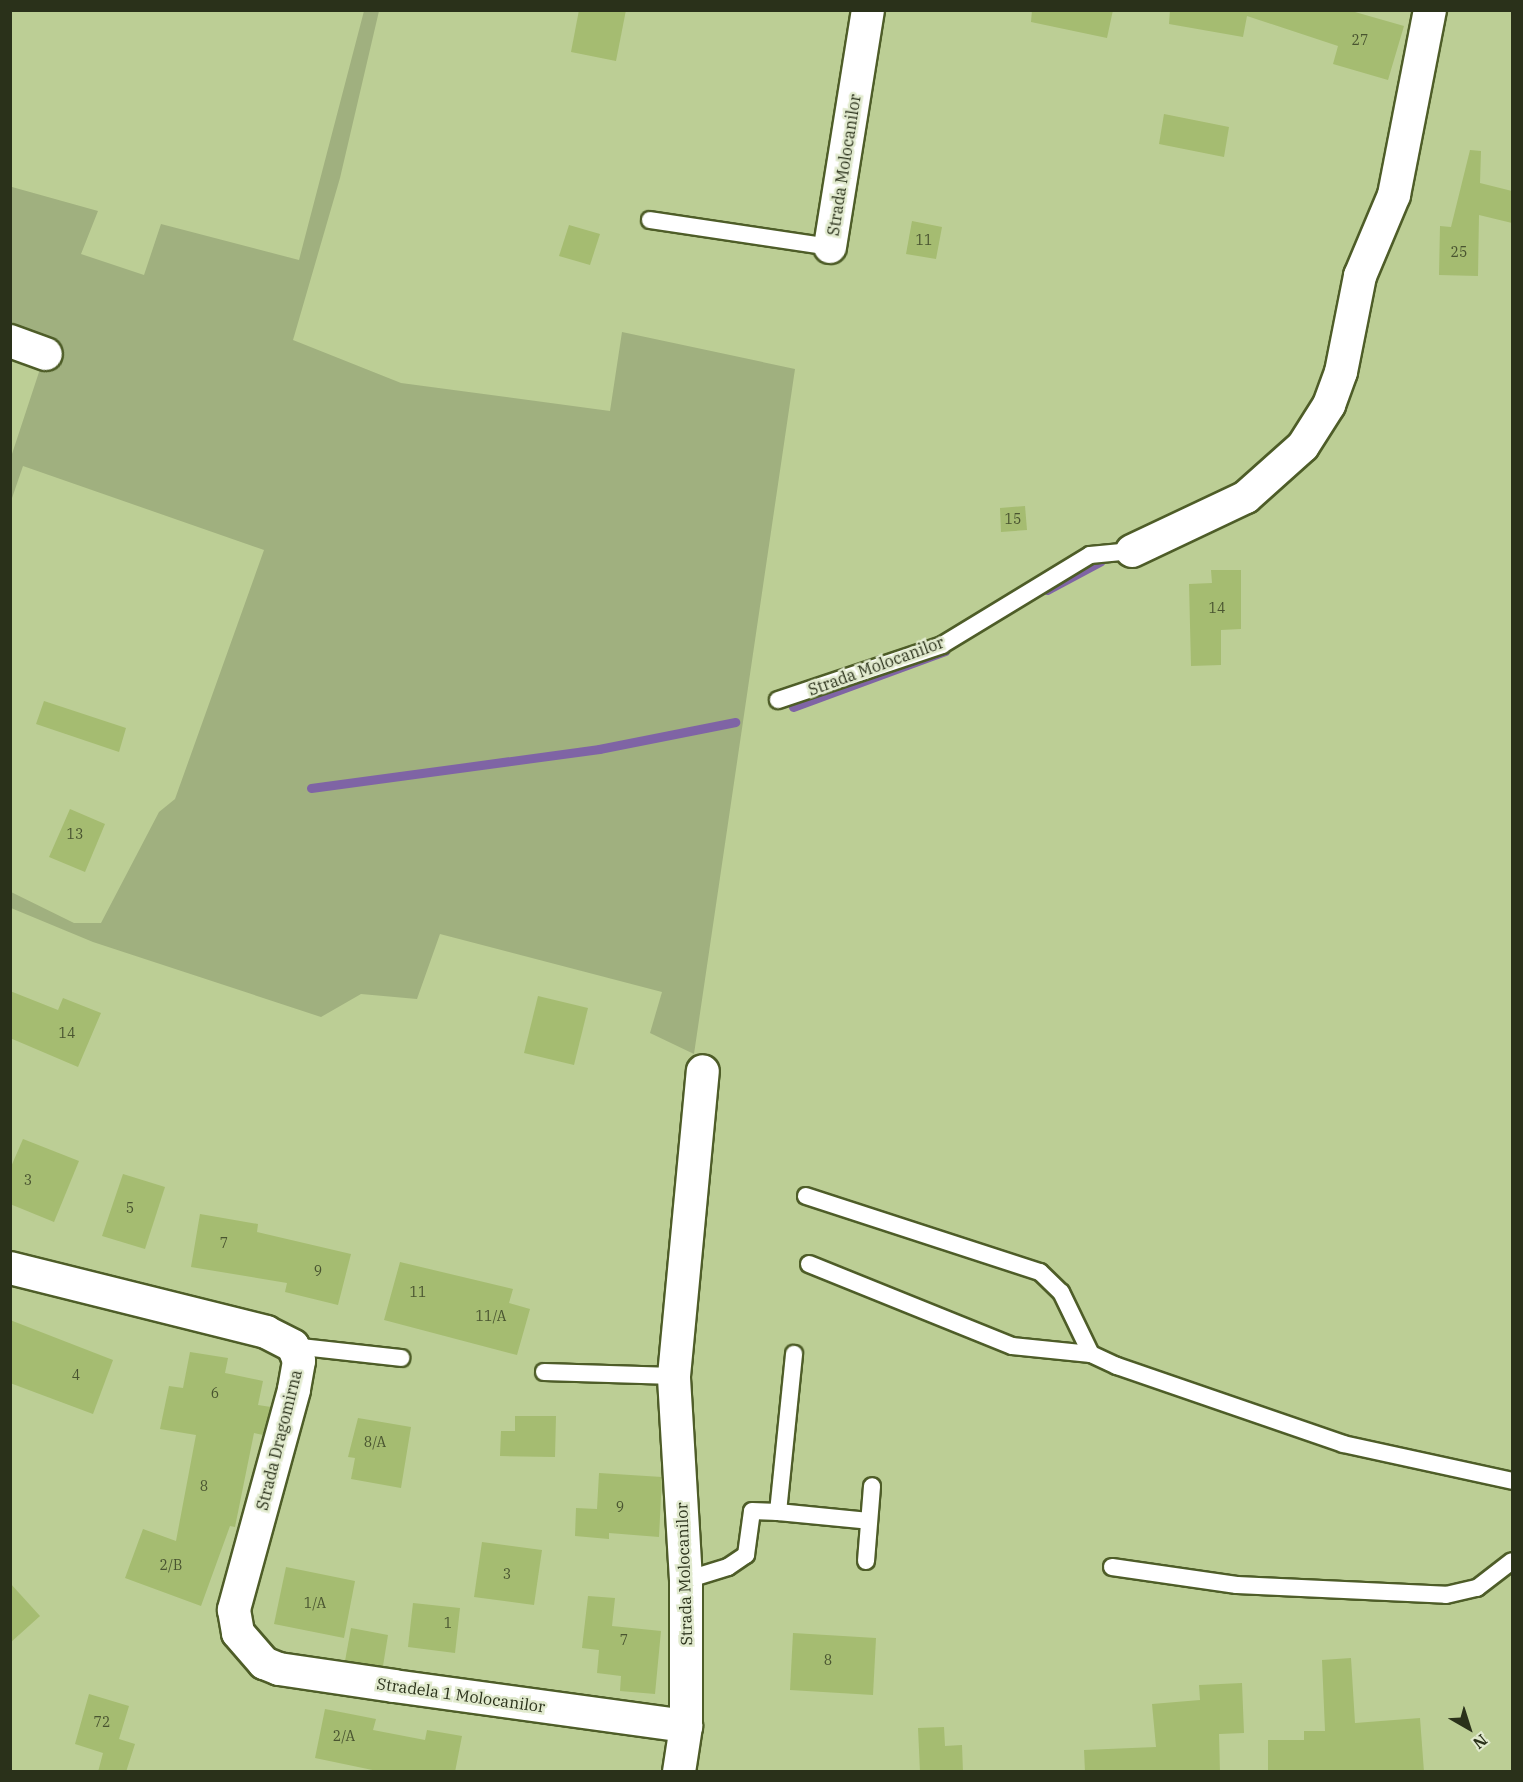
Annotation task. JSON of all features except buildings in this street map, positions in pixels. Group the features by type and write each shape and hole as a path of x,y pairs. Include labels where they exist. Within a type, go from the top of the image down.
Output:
{"street":[{"name":"Strada Molocanilor","path":"831,247 868,10"},
{"path":"1132,551 1246,497 1303,447 1329,405 1341,372 1360,276 1394,195 1430,10"},
{"path":"10,341 46,354"},
{"name":"Strada Molocanilor","path":"679,1772 686,1726 686,1580 674,1376 703,1071"},
{"name":"Strada Dragomirna","path":"10,1268 266,1332 293,1346 299,1361 294,1390 234,1610 238,1633 244,1644"},
{"name":"Stradela 1 Molocanilor","path":"244,1644 264,1663 279,1669 686,1726"}],"lane":[{"name":"Strada Molocanilor","path":"650,219 831,247"},
{"name":"Strada Molocanilor","path":"778,700 942,645 1090,555 1132,551"},
{"path":"806,1196 1040,1272 1061,1292 1091,1354"},
{"path":"809,1264 1012,1346 1091,1354 1117,1366 1343,1444 1512,1480"},
{"path":"293,1346 401,1359"},
{"path":"778,1512 794,1354"},
{"path":"544,1372 674,1376"},
{"path":"866,1561 872,1486"},
{"path":"686,1580 728,1567 746,1555 752,1511 869,1521"},
{"path":"1112,1567 1237,1586 1446,1595 1477,1588 1512,1561"}],"green space":[{"path":"364,11 379,11 340,178 293,340 401,383 610,411 622,332 795,369 694,1054 650,1033 662,992 440,934 417,999 361,994 321,1017 93,942 11,908 11,892 74,923 101,923 159,812 175,799 264,550 23,466 11,501 11,457 40,369 11,359 12,187 98,211 81,254 144,275 161,224 299,260"}],"waterway":[{"path":"1047,590 1101,561"},
{"path":"793,707 945,651"},
{"path":"311,788 599,749 735,722"}]}
